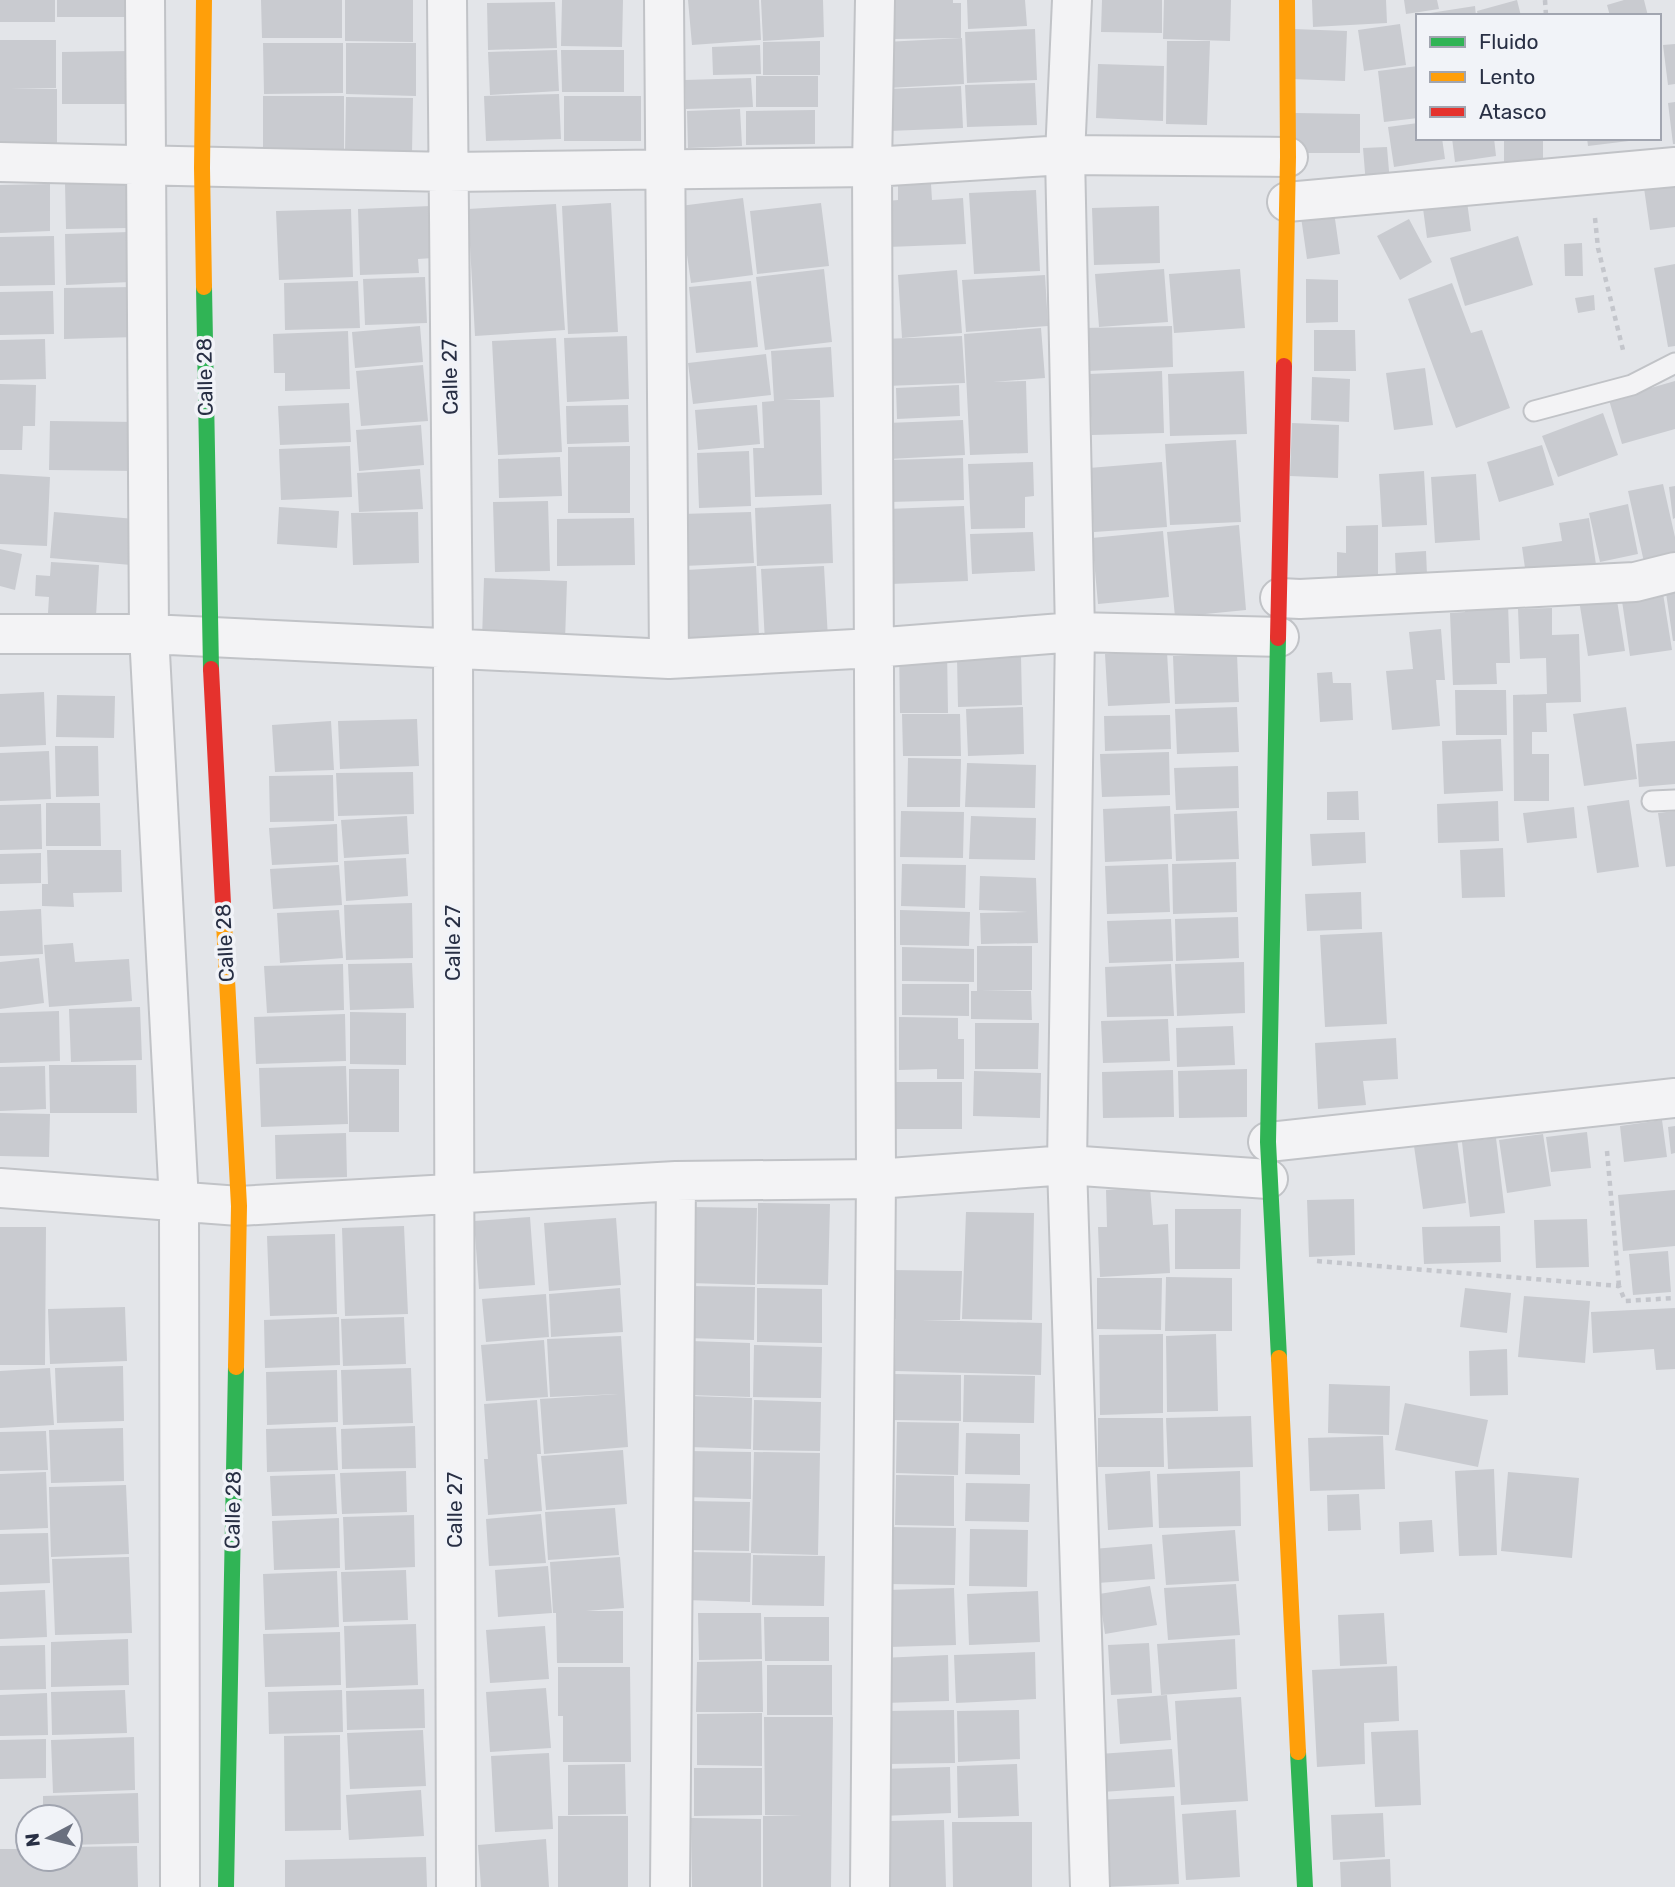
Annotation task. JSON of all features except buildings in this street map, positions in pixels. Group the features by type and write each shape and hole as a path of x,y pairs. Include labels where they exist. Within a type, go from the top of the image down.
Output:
{"street":[{"path":"145,0 149,634 179,1202 180,1887"},
{"name":"Calle 28","path":"204,0 202,167 209,636 239,1206 226,1887"},
{"name":"Calle 27","path":"447,0 453,648 456,1887"},
{"path":"664,0 669,659"},
{"path":"870,1887 876,1180 872,167 875,0"},
{"path":"1072,0 1066,155 1075,632 1067,1165 1090,1887"},
{"path":"1287,0 1288,157 1268,1180 1275,1258 1305,1887"},
{"path":"0,162 449,172 872,167 1066,155 1288,157"},
{"path":"1287,202 1675,167"},
{"path":"1280,598 1634,582 1675,572"},
{"path":"0,634 209,636 669,659 873,648 1075,632 1279,637"},
{"path":"1268,1142 1675,1098"},
{"path":"0,1188 239,1206 676,1181 876,1180 1067,1165 1268,1180"},
{"path":"670,1887 676,1181"}],"lane":[{"path":"1534,411 1632,385 1675,363"},
{"path":"1652,801 1675,800"}],"path":[{"path":"1592,176 1598,248 1632,385"},
{"path":"1602,1107 1619,1286 1625,1301 1675,1298"},
{"path":"1275,1258 1619,1286"}],"traffic: fast":[{"path":"204,287 211,669"},
{"path":"1278,638 1268,1142 1279,1358"},
{"path":"226,1887 236,1367"},
{"path":"1298,1752 1305,1887"}],"traffic: slow":[{"path":"204,0 204,287"},
{"path":"1284,366 1288,157 1287,0"},
{"path":"223,904 239,1206 236,1367"},
{"path":"1279,1358 1298,1752"}],"traffic: jam":[{"path":"1278,638 1284,366"},
{"path":"211,669 223,904"}]}
